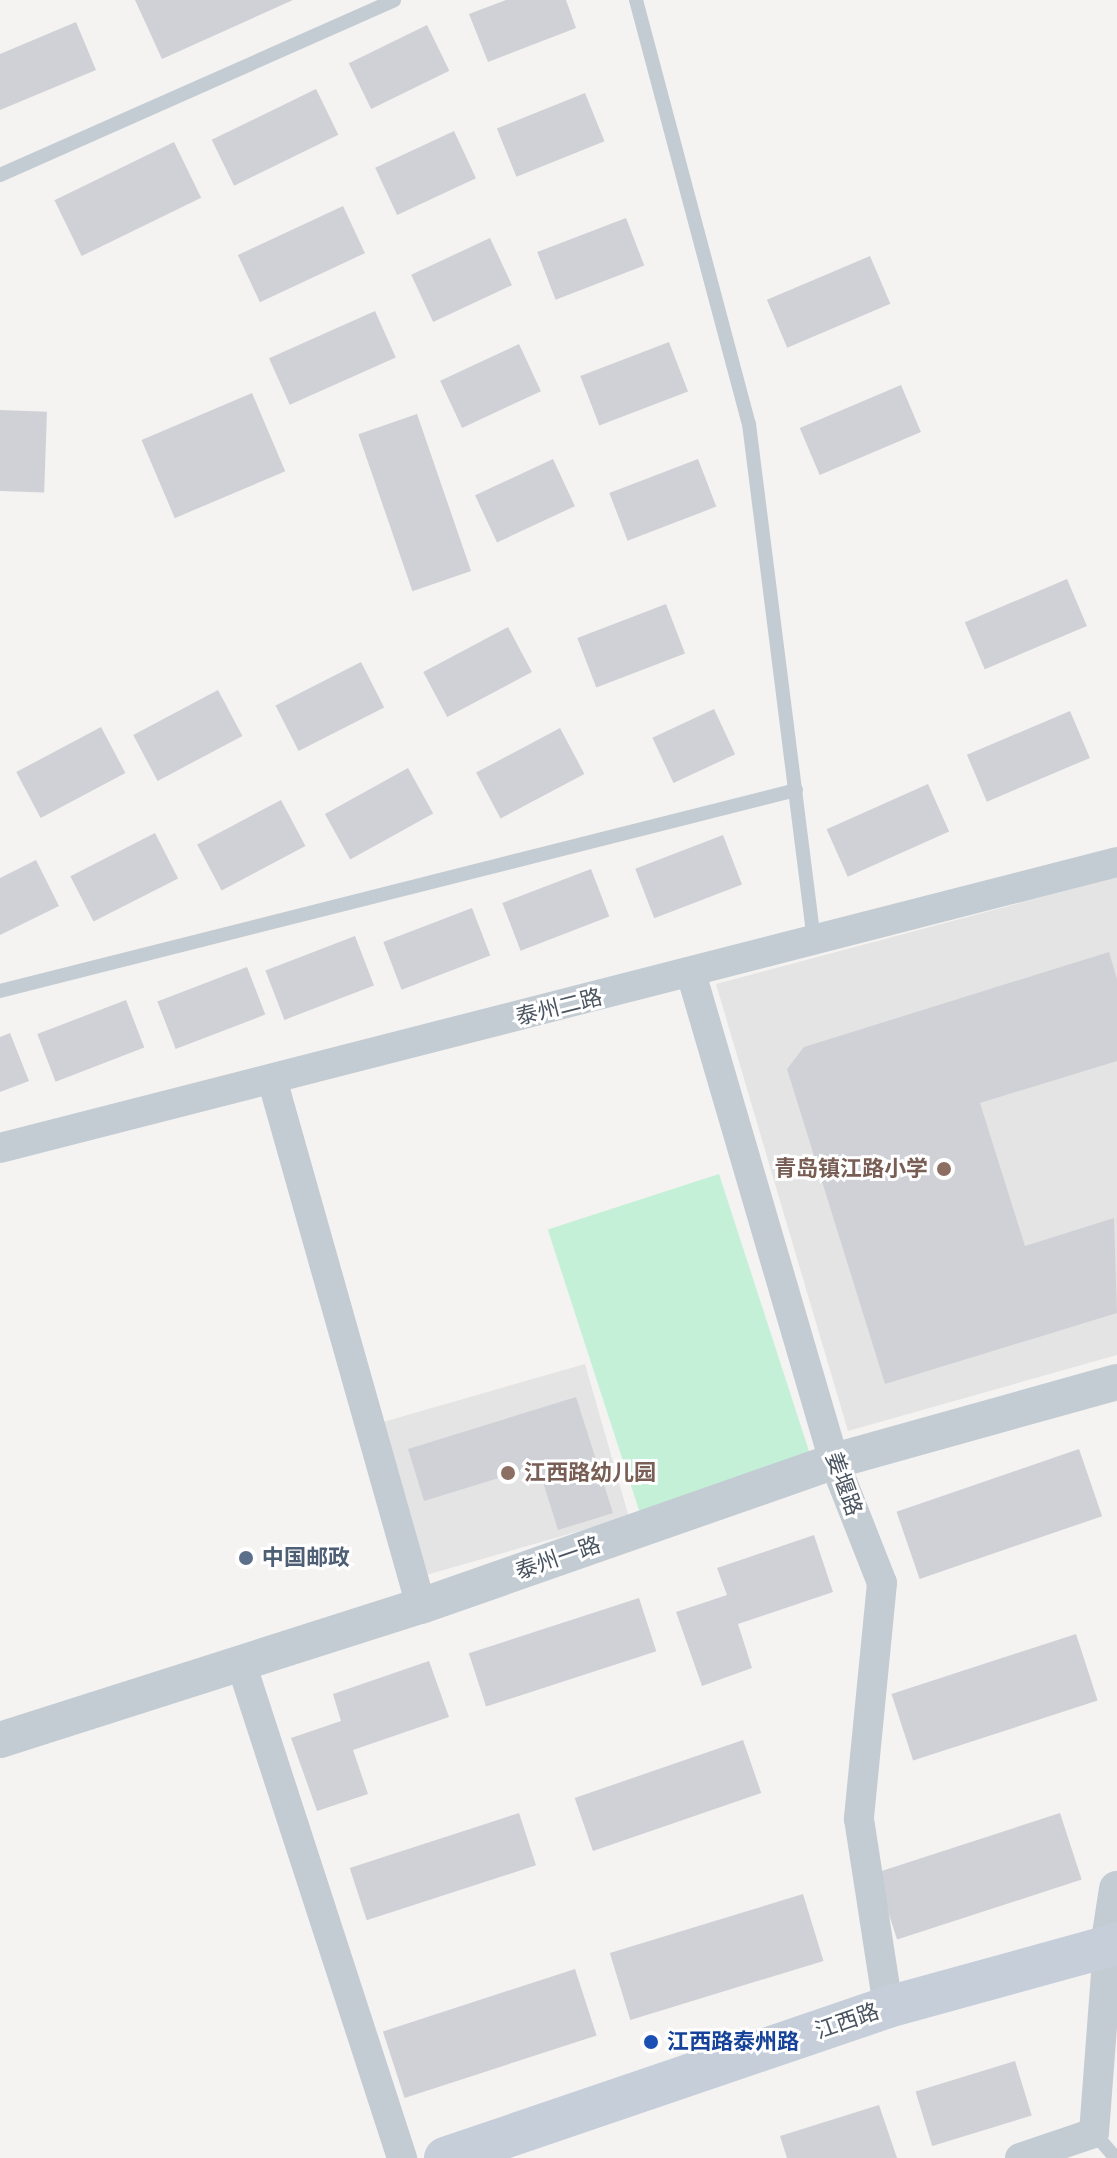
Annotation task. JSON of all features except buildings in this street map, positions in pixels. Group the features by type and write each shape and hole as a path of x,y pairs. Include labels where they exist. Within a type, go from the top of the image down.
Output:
{"main road":[{"name":"江西路","path":"445,2158 888,2007 1112,1946"}],"street":[{"name":"泰州二路","path":"0,1148 1117,862"},
{"name":"姜堰路","path":"691,973 834,1461 882,1583 859,1819 888,2007"},
{"path":"272,1079 421,1606"},
{"name":"泰州一路","path":"0,1740 421,1606 834,1461 1117,1382"},
{"path":"241,1663 402,2158"},
{"path":"1020,2158 1094,2133 1117,1889"}],"lane":[{"path":"0,175 394,0"},
{"path":"636,0 749,424 814,941"},
{"path":"0,991 796,790"},
{"path":"1094,2133 1116,2158"}],"shaded area":[{"name":"青岛镇江路小学","path":"1117,877 1117,1355 848,1431 716,984"},
{"name":"江西路幼儿园","path":"585,1364 629,1517 427,1575 383,1422"}],"green space":[{"path":"719,1174 811,1457 640,1513 548,1230"}],"place":[{"name":"青岛镇江路小学","path":"944,1169"},
{"name":"江西路幼儿园","path":"508,1473"},
{"name":"中国邮政","path":"246,1558"},
{"name":"江西路泰州路","path":"651,2042"}]}
